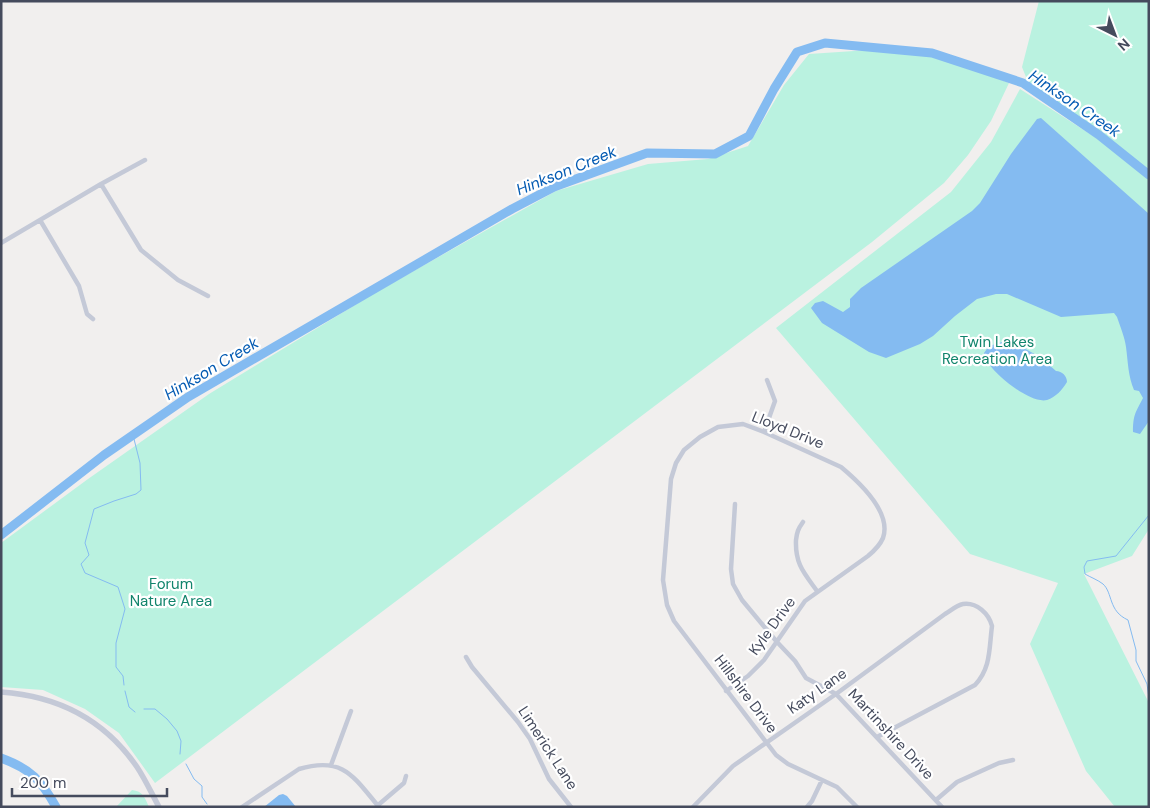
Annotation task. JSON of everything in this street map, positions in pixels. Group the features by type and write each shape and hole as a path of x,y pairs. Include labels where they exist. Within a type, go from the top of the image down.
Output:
{"street":[{"path":"1,243 145,160"},
{"path":"101,184 141,250 178,280 208,296"},
{"path":"40,220 79,286 87,314 93,318"},
{"path":"764,432 776,400 767,380"},
{"name":"Lloyd Drive","path":"667,605 663,580 671,479 676,463 684,450 700,437 718,427 743,424 832,461 850,474 881,510 884,522 883,538"},
{"name":"Martinshire Drive","path":"735,504 731,569 734,584 742,600 795,661 806,678 836,694 942,807"},
{"path":"803,522 797,530 797,560 817,591"},
{"name":"Kyle Drive","path":"726,691 757,668 805,601 868,556 883,538"},
{"name":"Katy Lane","path":"693,807 733,766 836,694 945,614 962,604 972,604 978,607 991,620 992,626 987,668 982,678 975,685 877,737"},
{"name":"Hillshire Drive","path":"667,605 674,621 776,755 788,764 837,787 857,807"},
{"name":"Limerick Lane","path":"466,657 530,739 549,779 571,807"},
{"path":"1,692 20,693 46,699 86,718 110,734 138,768 159,807"},
{"path":"331,764 351,711"},
{"path":"936,800 956,782 999,763 1014,760"},
{"path":"242,807 299,769 309,766 331,764 350,774 377,806 404,783 406,776"},
{"path":"807,807 822,780"}],"green space":[{"name":"Twin Lakes Recreation Area","path":"1039,1 1149,1 1149,529 1132,556 1084,574 1149,703 1149,807 1115,807 1086,771 1030,644 1058,583 970,554 776,328 951,192 991,142 1020,89 1118,152 1131,163 1099,135 1023,83 1026,77 1022,67"},
{"name":"Forum Nature Area","path":"869,50 940,56 1009,83 991,121 968,155 944,183 872,242 155,783 119,733 85,709 43,690 1,687 1,543 88,479 209,394 378,291 556,191 648,164 708,159 748,146 784,85 809,54"},
{"path":"132,790 141,793 149,807 116,807"}],"water":[{"path":"1041,118 1149,214 1149,421 1140,434 1133,432 1133,426 1135,414 1143,398 1139,391 1134,390 1132,385 1125,340 1114,313 1061,317 1007,294 996,294 977,299 933,336 920,344 886,358 869,352 822,323 811,308 815,303 823,301 843,312 850,307 850,299 861,288 972,211 980,203 1011,154 1037,119"},
{"path":"1009,340 1040,357 1056,371 1064,374 1067,382 1063,388 1053,397 1047,400 1040,400 1024,394 1007,382 988,363 984,353 989,346"},
{"path":"283,794 296,807 264,807 279,795"}],"waterway":[{"name":"Hinkson Creek","path":"1,535 104,455 188,397 512,209 554,187 647,153 715,154 749,136 774,89 797,52 825,43 932,53 1023,83 1099,135 1149,175"},
{"path":"124,685 123,676 116,667 116,643 125,609 118,587 85,573 81,564 89,555 85,543 94,509 136,494 141,490 140,463 133,435"},
{"path":"1149,515 1116,556 1087,561 1084,567 1085,574 1103,584 1117,612 1128,620 1136,650 1136,661 1147,684 1149,698"},
{"path":"125,691 129,707 135,712"},
{"path":"144,709 155,709 177,731 181,741 180,754"},
{"name":"Hinkson Creek","path":"1,758 20,766 34,776 56,807"},
{"path":"186,764 194,779 202,786 202,797 207,804"}]}
